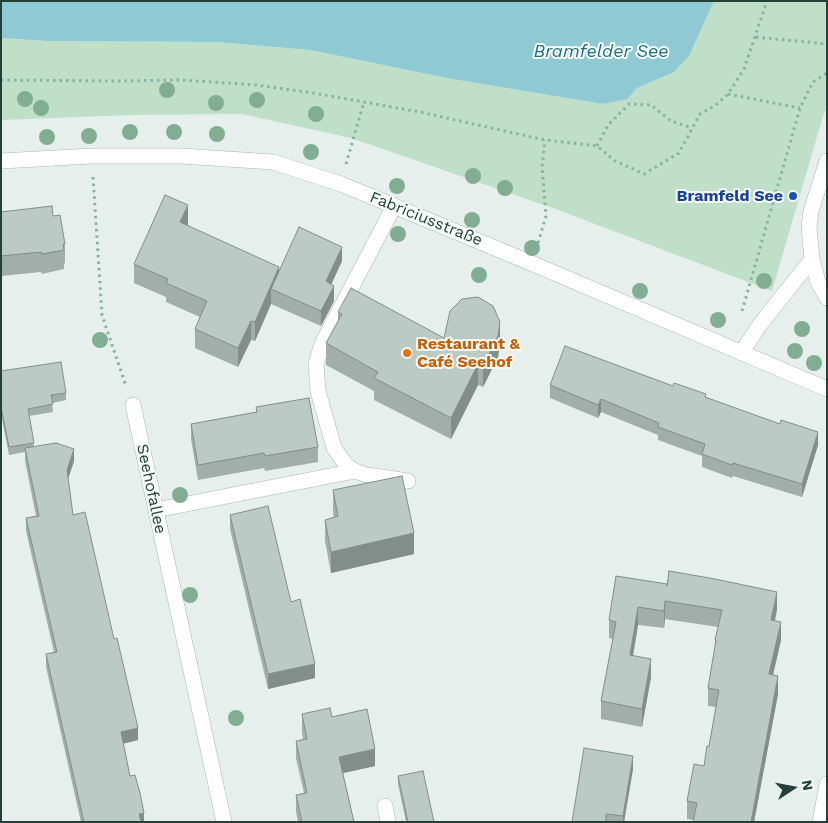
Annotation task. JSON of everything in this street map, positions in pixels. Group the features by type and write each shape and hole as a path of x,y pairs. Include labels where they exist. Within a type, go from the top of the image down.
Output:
{"street":[{"name":"Fabriciusstraße","path":"1,161 92,156 181,156 273,162 341,184 827,389"},
{"path":"827,161 811,210 808,227 812,259 818,282 827,298"},
{"path":"394,206 322,344 316,364 318,391 334,448 346,465 355,471 388,479 408,481"},
{"path":"736,350 762,322 812,259"},
{"name":"Seehofallee","path":"133,405 224,822"},
{"path":"156,510 355,471"},
{"path":"820,822 827,784"},
{"path":"385,806 388,822"}],"path":[{"path":"1,80 181,80 313,93 420,112 545,140 597,146 615,161 644,174 679,153 700,114 716,105 728,94 744,69 767,1"},
{"path":"756,37 827,44"},
{"path":"736,350 800,108 813,82 827,73"},
{"path":"728,94 800,108"},
{"path":"341,184 364,102"},
{"path":"597,146 608,125 629,104 650,105 671,121 692,128"},
{"path":"531,263 546,216 542,167 545,140"},
{"path":"92,156 102,315 133,405"}],"green space":[{"path":"714,1 827,1 827,109 824,113 772,291 550,207 351,138 242,114 131,115 1,120 1,38 48,41 217,42 310,50 452,79 603,104 626,99 637,88 674,72 689,56"}],"water":[{"name":"Bramfelder See","path":"1,1 714,1 689,56 674,72 637,88 627,99 603,104 452,79 310,50 217,42 48,41 1,38"}],"building":[{"path":"165,195 188,205 180,222 279,267 255,322 251,321 238,348 195,329 207,301 166,283 168,279 134,264"},
{"path":"52,206 53,216 60,215 65,244 63,244 64,250 42,254 41,252 1,256 1,212"},
{"path":"299,227 342,247 326,281 334,286 321,311 271,289"},
{"path":"351,288 444,338 450,311 462,299 478,297 493,306 500,322 498,336 483,366 478,364 451,418 374,378 378,372 326,343 342,314 338,312"},
{"path":"565,346 673,386 674,383 706,394 705,397 780,424 781,420 818,432 802,484 733,463 732,465 702,454 705,444 658,427 659,423 601,399 598,405 550,385"},
{"path":"61,362 66,393 51,395 53,404 28,409 34,443 9,447 1,407 1,371"},
{"path":"309,398 318,447 265,456 264,453 198,465 191,424 257,412 256,407"},
{"path":"56,443 74,449 67,470 73,515 85,512 114,639 117,638 138,728 121,732 130,776 135,775 140,793 144,813 139,814 141,822 84,822 46,654 57,652 26,518 39,516 25,448"},
{"path":"402,476 414,533 331,552 325,520 338,516 333,490"},
{"path":"268,506 291,602 300,599 315,664 268,674 230,515"},
{"path":"669,571 777,592 771,620 781,622 769,674 778,676 751,822 693,822 697,803 687,801 694,764 704,766 707,746 709,746 719,690 708,688 715,640 722,610 665,601 664,611 638,607 630,655 651,659 642,709 601,701 616,622 609,620 616,576 667,584 667,586"},
{"path":"330,708 332,717 367,709 375,749 339,757 354,822 302,822 296,795 307,793 296,741 307,739 302,714"},
{"path":"584,748 633,756 623,816 606,814 606,822 572,822"},
{"path":"423,771 434,822 408,822 398,776"}],"place":[{"name":"Bramfeld See","path":"793,196"},
{"name":"Restaurant & Café Seehof","path":"407,353"}]}
